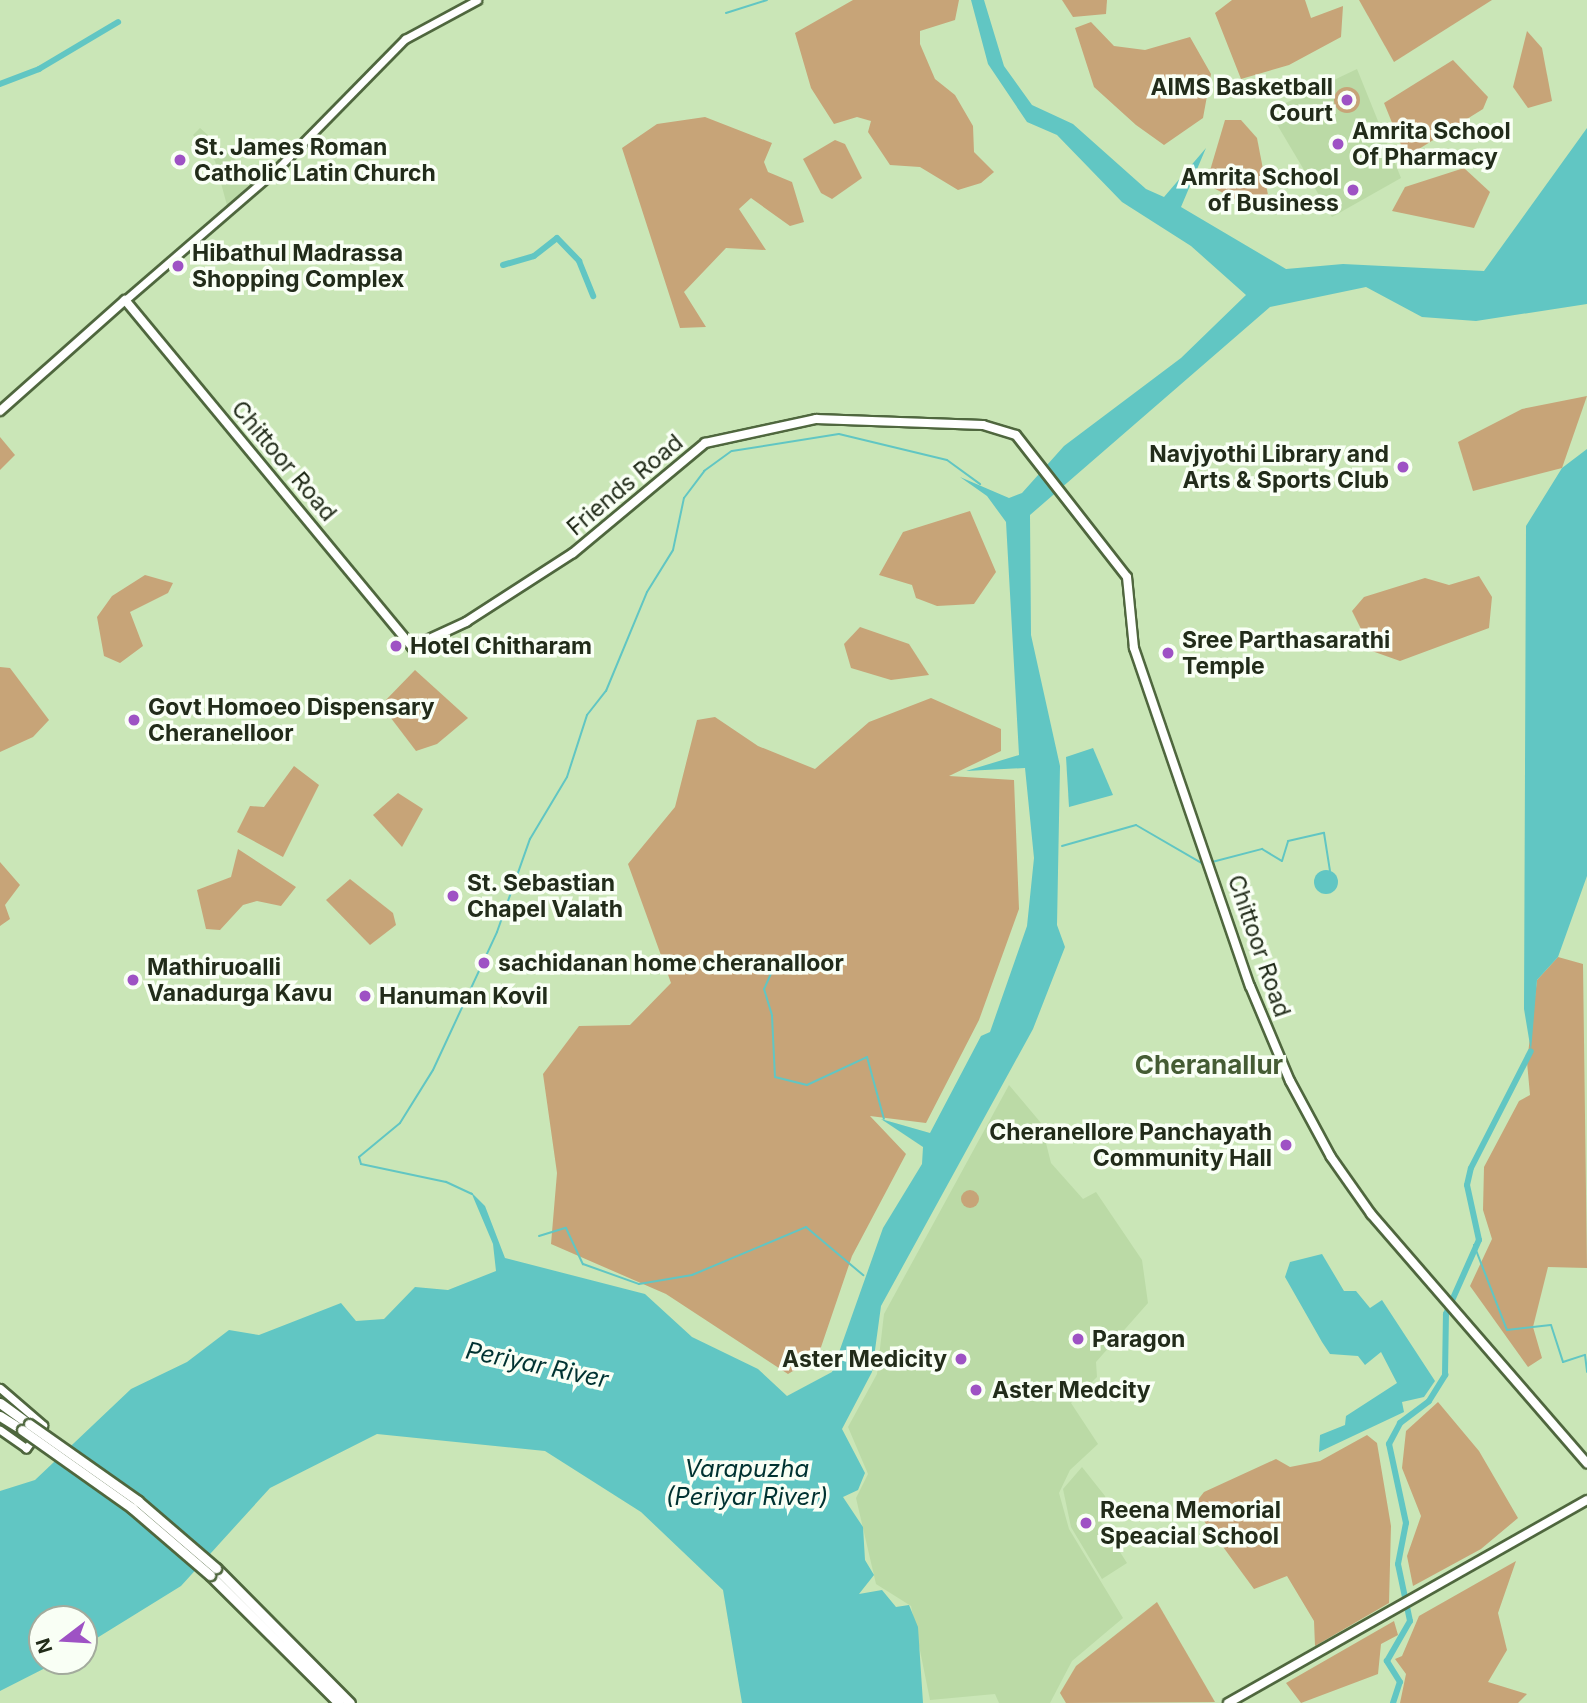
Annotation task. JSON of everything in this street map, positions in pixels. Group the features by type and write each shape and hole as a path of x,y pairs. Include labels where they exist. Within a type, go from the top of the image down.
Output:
{"highway":[{"path":"0,1403 26,1427 138,1501 347,1699"},
{"path":"0,1416 26,1427"},
{"path":"213,1572 330,1694 347,1699"},
{"path":"322,1703 330,1694"}],"main road":[{"path":"0,411 125,300"},
{"name":"Chittoor Road","path":"125,300 412,647"},
{"name":"Friends Road","path":"412,647 466,622 573,553 705,443 816,419 984,425 1016,435 1038,462"},
{"name":"Chittoor Road","path":"1038,462 1127,576 1134,648 1210,862 1250,986 1315,1127 1371,1214 1444,1294 1587,1463"},
{"path":"1228,1703 1436,1588 1587,1500"}],"street":[{"path":"125,300 279,167 405,39 477,0"},
{"path":"0,1388 43,1425 26,1448 0,1430"}],"shaded area":[{"path":"853,0 959,0 955,20 920,31 920,44 935,79 955,95 973,126 974,152 994,172 981,183 958,190 920,167 890,165 868,132 871,121 857,117 834,124 811,88 795,33"},
{"path":"1062,0 1107,0 1106,14 1073,17"},
{"path":"1232,0 1305,0 1311,18 1343,6 1341,37 1289,65 1241,79 1215,13"},
{"path":"1359,0 1492,0 1394,62"},
{"path":"1091,22 1114,46 1145,50 1190,37 1211,74 1203,118 1164,145 1136,125 1094,87 1075,28"},
{"path":"1527,31 1542,48 1552,101 1528,108 1513,87"},
{"path":"1453,60 1488,97 1483,109 1406,157 1384,103"},
{"name":"Amrita School Of Pharmacy","path":"1357,69 1401,178 1332,217 1269,111"},
{"name":"AIMS Basketball Court","path":"1347,87 1356,91 1360,100 1356,109 1347,113 1338,109 1334,100 1338,91"},
{"path":"705,117 772,143 764,162 768,172 792,182 804,222 790,226 751,198 739,209 766,250 726,248 684,292 706,327 680,328 622,148 657,124"},
{"path":"1225,120 1241,120 1257,138 1268,195 1242,203 1206,184"},
{"path":"200,128 258,180 228,209 215,161 193,135"},
{"path":"835,140 845,144 862,178 832,199 821,193 803,159"},
{"path":"1464,168 1490,192 1474,228 1392,211 1405,187"},
{"path":"1587,396 1562,468 1473,491 1458,442 1522,409"},
{"path":"0,437 15,455 0,470"},
{"path":"970,511 996,572 974,604 937,606 916,598 912,585 879,575 903,532"},
{"path":"145,575 173,583 168,593 130,612 143,646 120,663 104,656 97,617 112,596"},
{"path":"1479,576 1492,597 1489,628 1400,661 1372,651 1352,611 1364,597 1425,578 1449,585"},
{"path":"860,627 909,644 929,675 891,680 851,668 844,644"},
{"path":"0,667 10,668 49,720 33,737 0,752"},
{"path":"415,670 468,718 437,744 416,751 381,705"},
{"path":"931,698 1001,729 1001,751 949,776 1014,780 1019,909 979,1020 926,1123 870,1116 906,1154 852,1256 818,1356 788,1374 666,1294 551,1244 557,1173 543,1074 579,1026 630,1025 671,983 628,864 675,807 697,720 715,717 758,746 815,769 869,722"},
{"path":"294,766 319,785 283,857 237,832 250,806 264,807"},
{"path":"398,793 423,809 402,847 373,815"},
{"path":"238,849 296,887 281,906 257,901 243,905 220,930 206,929 197,890 231,877"},
{"path":"0,862 20,885 5,905 10,919 0,926"},
{"path":"350,879 393,913 396,925 370,945 326,900"},
{"path":"1558,957 1583,964 1587,1268 1548,1267 1533,1327 1542,1358 1528,1367 1470,1286 1492,1239 1483,1210 1484,1167 1519,1101 1530,1095 1527,1062 1537,980"},
{"name":"Aster Medcity","path":"1009,1085 1041,1123 1051,1163 1083,1199 1096,1192 1142,1260 1148,1303 1096,1362 1097,1377 1071,1403 1098,1444 1070,1470 1059,1493 1069,1529 1123,1618 1072,1661 1050,1703 999,1703 995,1694 930,1700 911,1606 876,1584 856,1498 868,1474 848,1427 877,1374 884,1314"},
{"path":"970,1190 976,1193 979,1199 976,1205 970,1208 964,1205 961,1199 964,1193"},
{"path":"1438,1402 1479,1451 1518,1518 1481,1549 1413,1586 1407,1556 1421,1516 1402,1468 1406,1431"},
{"path":"1367,1435 1377,1443 1391,1526 1389,1603 1315,1646 1314,1621 1287,1576 1254,1589 1193,1506 1204,1492 1276,1459 1290,1467 1320,1461"},
{"name":"Reena Memorial Speacial School","path":"1082,1467 1105,1496 1109,1512 1099,1519 1127,1563 1102,1579 1071,1527 1063,1489"},
{"path":"1516,1561 1498,1613 1507,1650 1488,1682 1527,1694 1518,1703 1400,1703 1406,1674 1395,1659 1402,1656 1419,1616"},
{"path":"1157,1602 1215,1702 1066,1703 1060,1693 1076,1666"},
{"path":"1394,1621 1398,1635 1381,1644 1378,1674 1301,1703 1286,1683"}],"water":[{"name":"Varapuzha (Periyar River)","path":"971,0 984,0 1004,66 1032,105 1073,124 1146,189 1164,197 1206,148 1181,207 1286,269 1343,264 1484,271 1587,128 1587,304 1476,321 1422,317 1366,287 1270,307 1030,515 1031,635 1060,766 1057,925 1065,947 1033,1029 881,1306 872,1372 842,1429 865,1473 858,1490 843,1497 863,1527 865,1560 874,1575 859,1594 882,1590 896,1607 909,1605 918,1627 923,1703 742,1703 723,1590 641,1512 545,1451 377,1434 270,1488 181,1586 98,1637 98,1605 28,1605 28,1675 31,1675 0,1691 0,1491 35,1480 131,1389 187,1362 229,1330 259,1335 341,1303 356,1321 384,1319 415,1287 448,1290 496,1271 493,1244 471,1192 485,1206 505,1258 645,1294 692,1337 758,1369 787,1396 832,1372 883,1228 922,1164 923,1147 881,1119 930,1133 981,1036 990,1032 1027,926 1034,858 1025,768 966,771 1019,755 1006,522 987,496 960,477 1009,498 1022,493 1064,446 1181,358 1246,295 1191,246 1122,202 1057,135 1027,122 988,64"},
{"path":"1587,449 1587,876 1558,957 1537,980 1531,1051 1524,1009 1526,526 1562,468"},
{"path":"1093,748 1113,795 1069,807 1066,757"},
{"path":"1326,870 1335,873 1338,882 1335,891 1326,894 1317,891 1314,882 1317,873"},
{"path":"1322,1254 1344,1291 1356,1291 1370,1308 1382,1300 1435,1381 1424,1397 1402,1402 1404,1412 1319,1452 1320,1435 1345,1425 1346,1416 1397,1383 1381,1352 1365,1365 1358,1356 1330,1354 1322,1342 1285,1277 1290,1262"}],"waterway":[{"path":"726,13 767,0"},
{"path":"0,84 39,69 118,22"},
{"path":"503,265 534,256 557,238 579,261 593,296"},
{"path":"472,1194 446,1182 361,1164 359,1157 400,1123 433,1070 497,932 530,839 567,777 587,715 606,691 647,592 673,550 684,498 704,471 732,451 839,434 947,460 980,484"},
{"path":"1062,846 1136,825 1203,864"},
{"path":"1212,862 1262,849 1282,861 1288,841 1324,833 1330,871"},
{"path":"773,969 764,989 772,1016 775,1077 807,1085 867,1057 884,1119"},
{"path":"1393,1703 1400,1682 1387,1661 1410,1621 1398,1564 1406,1523 1389,1444 1400,1423 1429,1401 1445,1375 1446,1314 1479,1240 1467,1185 1471,1168 1531,1051"},
{"path":"539,1236 566,1228 583,1264 639,1284 692,1275 806,1227 863,1275"},
{"path":"1474,1245 1507,1330 1551,1325 1563,1362 1585,1355 1587,1372"}],"place":[{"name":"AIMS Basketball Court","path":"1347,100"},
{"name":"Amrita School Of Pharmacy","path":"1338,144"},
{"name":"St. James Roman Catholic Latin Church","path":"180,160"},
{"name":"Amrita School of Business","path":"1353,190"},
{"name":"Hibathul Madrassa Shopping Complex","path":"178,266"},
{"name":"Navjyothi Library and Arts & Sports Club","path":"1403,467"},
{"name":"Hotel Chitharam","path":"396,646"},
{"name":"Sree Parthasarathi Temple","path":"1168,653"},
{"name":"Govt Homoeo Dispensary Cheranelloor","path":"134,720"},
{"name":"St. Sebastian Chapel Valath","path":"453,896"},
{"name":"sachidanan home cheranalloor","path":"484,963"},
{"name":"Mathiruoalli Vanadurga Kavu","path":"133,980"},
{"name":"Hanuman Kovil","path":"365,996"},
{"name":"Cheranellore Panchayath Community Hall","path":"1286,1145"},
{"name":"Paragon","path":"1078,1339"},
{"name":"Aster Medicity","path":"961,1359"},
{"name":"Aster Medcity","path":"976,1390"},
{"name":"Reena Memorial Speacial School","path":"1086,1523"}],"district":[{"name":"Cheranallur","path":"1209,1065"}],"water label":[{"name":"Periyar River","path":"537,1365"}]}
